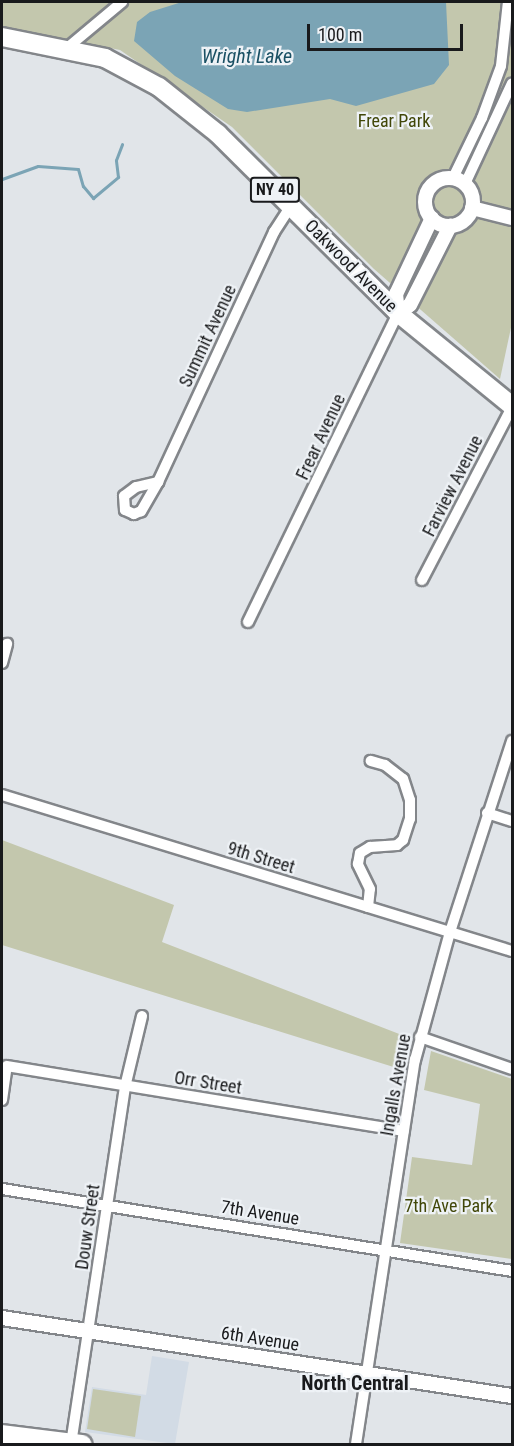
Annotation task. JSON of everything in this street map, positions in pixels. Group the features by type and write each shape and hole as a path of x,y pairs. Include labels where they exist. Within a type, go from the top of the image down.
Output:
{"main road":[{"name":"Oakwood Avenue","path":"2,37 67,48 105,58 159,87 212,128 398,313 513,407"},
{"path":"2,1434 75,1444"}],"street":[{"path":"67,48 122,2"},
{"path":"459,181 497,77 508,2"},
{"path":"459,181 513,83"},
{"path":"432,218 396,294 398,313 410,305 450,226 464,220 472,208 472,195 459,181 439,181 428,191 426,205 432,218 450,226"},
{"name":"Summit Avenue","path":"158,482 274,232 291,206"},
{"path":"472,208 513,218"},
{"name":"Frear Avenue","path":"248,622 274,574 398,313"},
{"name":"Farview Avenue","path":"422,580 513,407"},
{"path":"2,663 7,644"},
{"name":"Ingalls Avenue","path":"356,1444 420,1037 487,813 513,741"},
{"path":"368,907 370,889 358,864 360,853 370,847 397,845 403,840 410,819 410,800 403,779 385,765 371,761"},
{"name":"9th Street","path":"2,795 513,951"},
{"path":"487,813 513,821"},
{"name":"Douw Street","path":"75,1444 125,1087 142,1016"},
{"path":"420,1037 513,1069"},
{"name":"Orr Street","path":"2,1100 7,1066 404,1131"},
{"name":"7th Avenue","path":"2,1189 513,1271"},
{"name":"6th Avenue","path":"2,1318 513,1396"}],"shaded area":[{"path":"152,1356 189,1362 175,1444 85,1432 92,1387 146,1395"}],"green space":[{"name":"Frear Park","path":"2,2 512,2 512,323 500,379 374,269 232,127 120,50 2,27"},
{"path":"2,840 174,905 162,942 407,1037 400,1069 2,945"},
{"name":"7th Ave Park","path":"431,1051 512,1079 512,1259 400,1243 412,1157 472,1165 480,1104 424,1090"},
{"path":"93,1389 141,1396 135,1437 87,1429"}],"water":[{"name":"Wright Lake","path":"182,2 446,2 449,65 434,84 356,106 330,99 247,112 228,109 175,76 134,41 137,22 150,12"}],"waterway":[{"path":"2,179 38,166 78,169 83,186 93,198 118,177 116,160 122,144"}],"district":[{"name":"North Central","path":"355,1383"}]}
